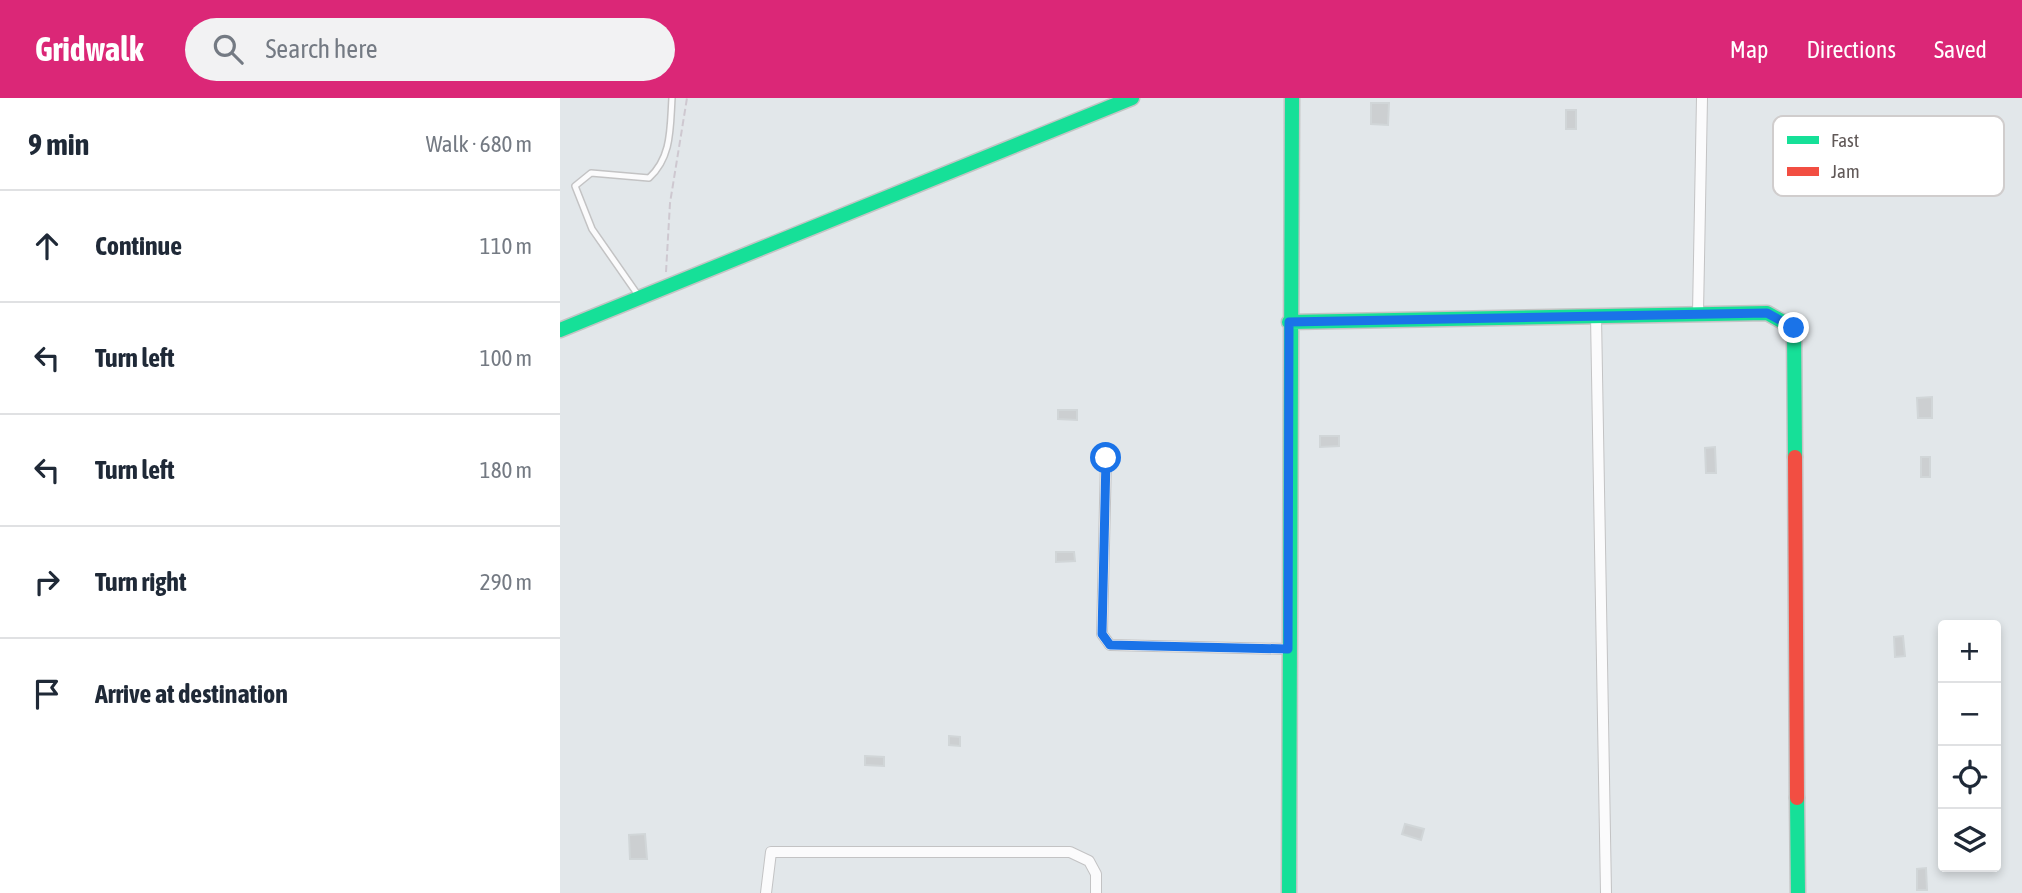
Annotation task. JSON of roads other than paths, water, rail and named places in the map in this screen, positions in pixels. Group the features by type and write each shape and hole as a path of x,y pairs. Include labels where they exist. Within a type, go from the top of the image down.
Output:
{"street":[{"path":"560,330 1132,98"},
{"path":"1289,893 1289,322 1292,98"},
{"path":"1698,313 1702,98"},
{"path":"1289,322 1767,313 1794,328 1798,893"},
{"path":"1596,316 1606,893"},
{"path":"1106,458 1102,634 1110,645 1288,649"},
{"path":"765,893 771,852 1016,851 1070,852 1080,855 1089,861 1096,874 1096,893"}],"lane":[{"path":"640,298 592,229 575,186 591,173 649,178 661,166 668,148 673,98"}]}
